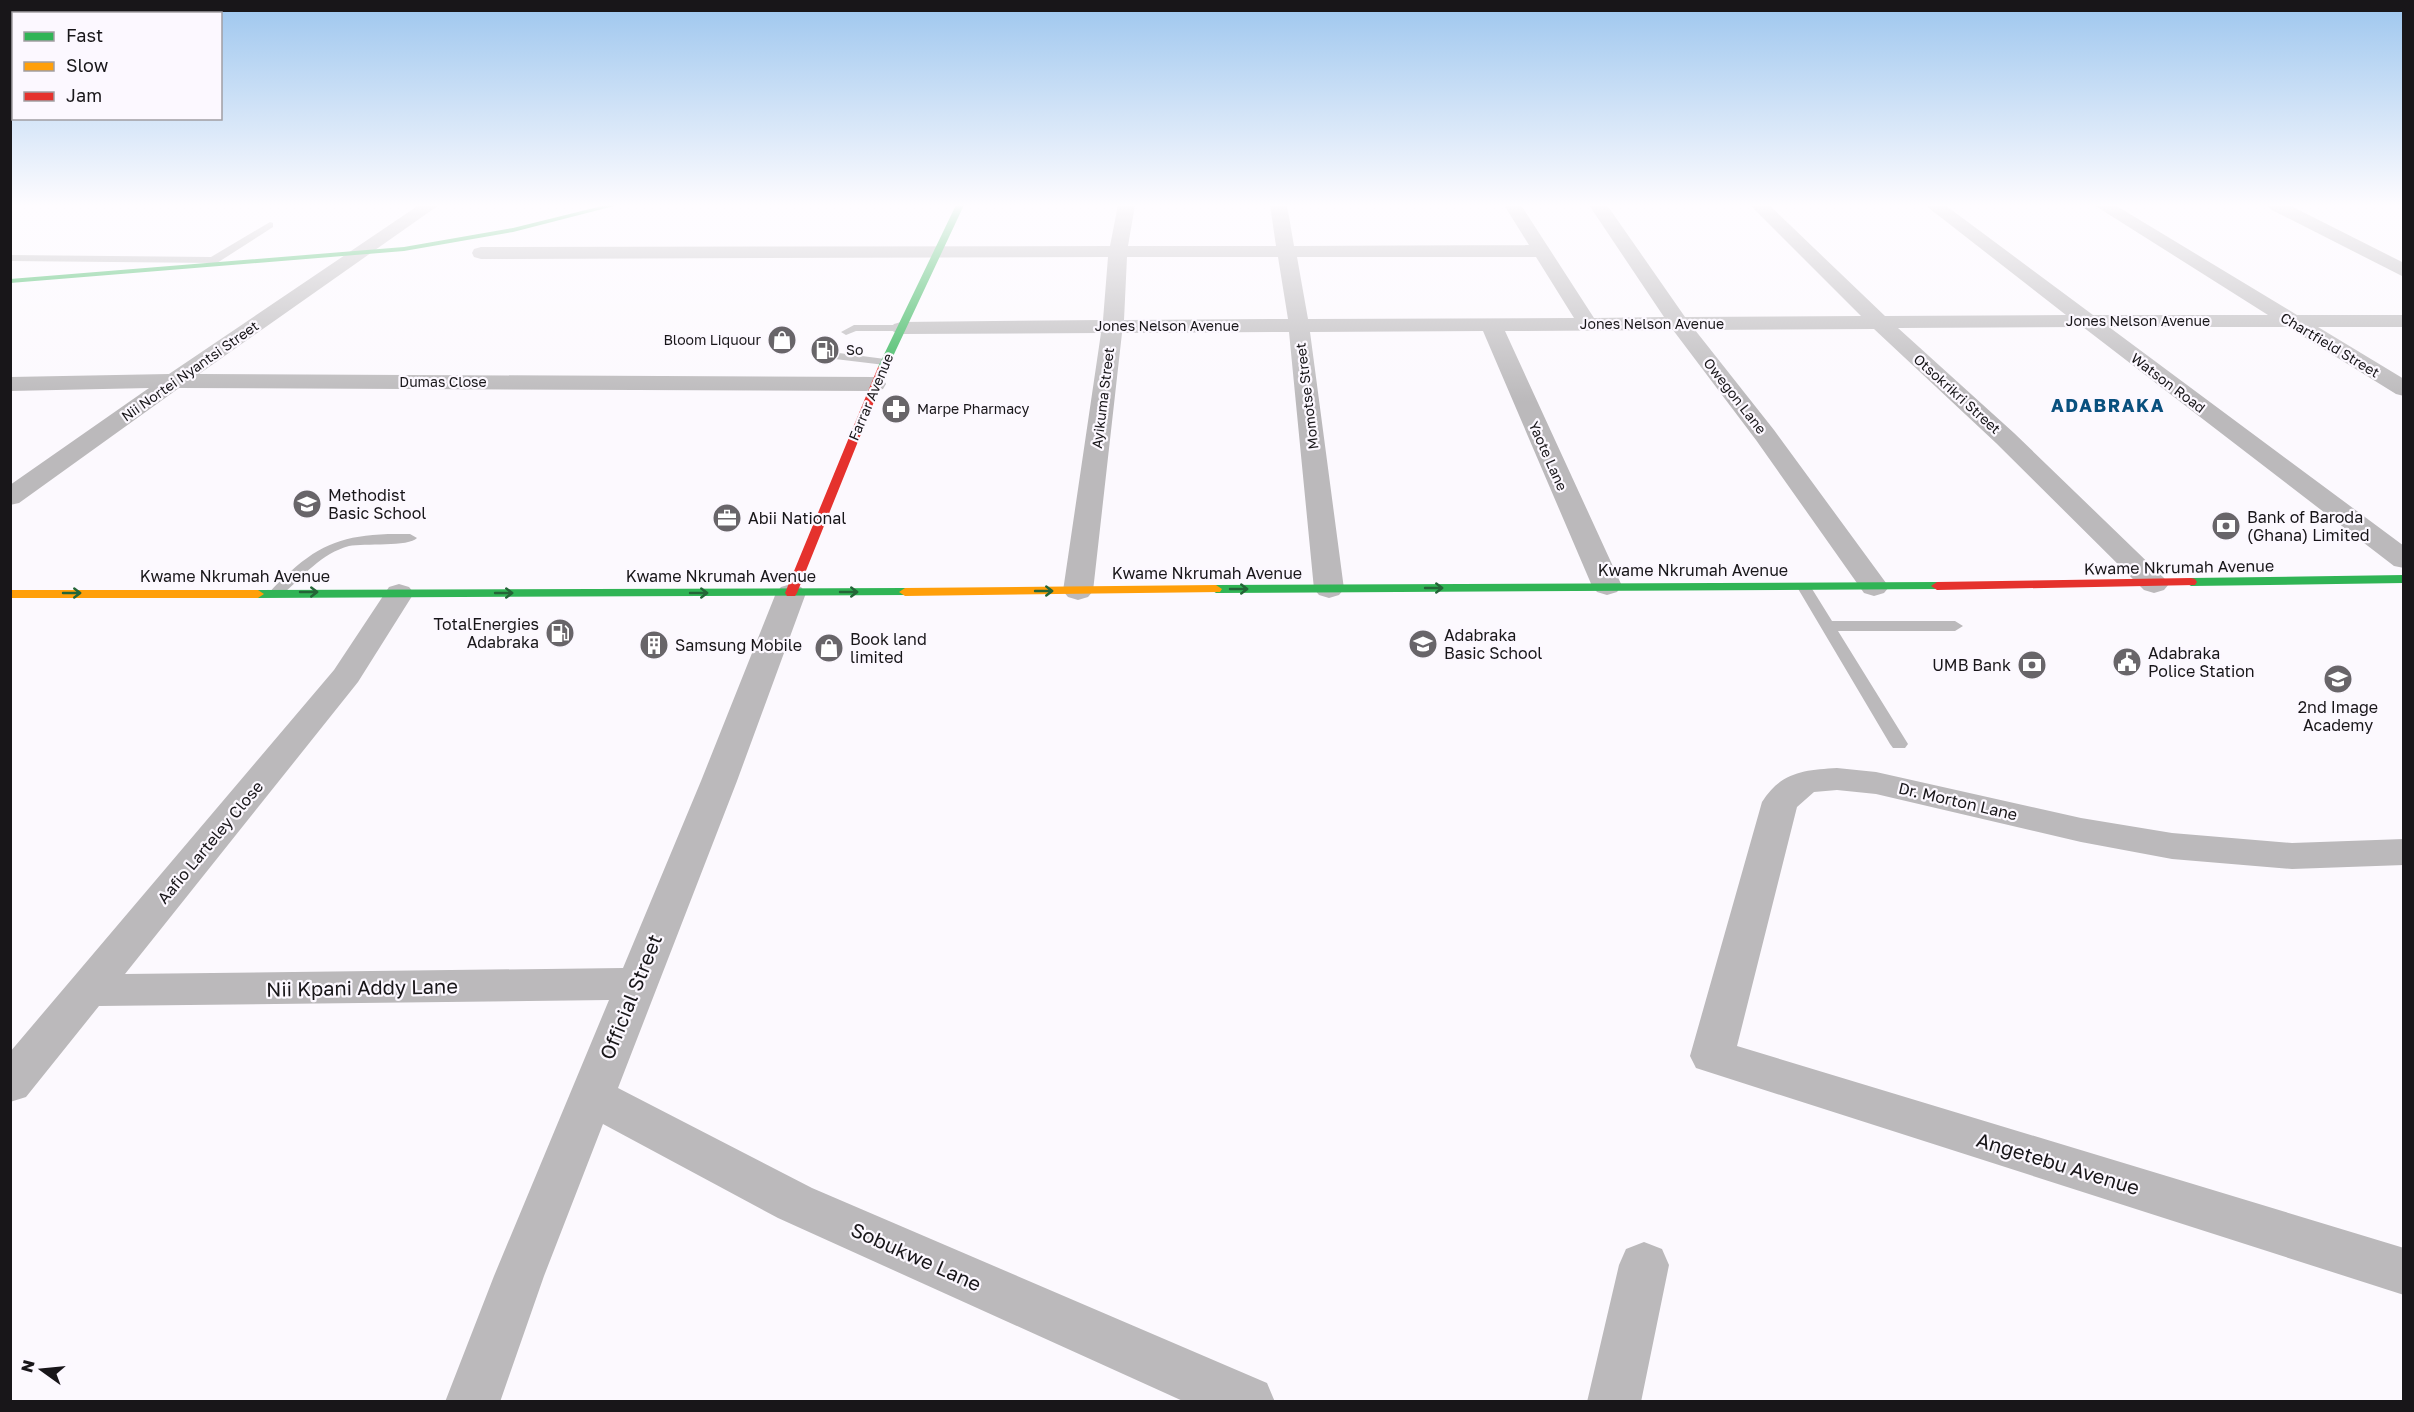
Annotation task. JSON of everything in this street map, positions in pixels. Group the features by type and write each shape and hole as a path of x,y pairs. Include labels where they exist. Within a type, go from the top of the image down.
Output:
{"main road":[{"path":"10,281 134,271"},
{"name":"Farrar Avenue","path":"791,593 875,384 928,271"},
{"name":"Kwame Nkrumah Avenue","path":"11,594 791,593 1607,586 1874,587 2403,579"}],"street":[{"name":"Nii Nortei Nyantsi Street","path":"10,497 336,271"},
{"name":"Ayikuma Street","path":"1078,591 1112,327 1116,271"},
{"name":"Momotse Street","path":"1288,271 1299,325 1329,589"},
{"path":"1556,271 1588,324"},
{"name":"Owegon Lane","path":"1643,271 1680,325 1765,435 1874,587"},
{"name":"Otsokrikri Street","path":"1827,271 2005,438 2154,584"},
{"name":"Watson Road","path":"2021,271 2403,560"},
{"name":"Chartfield Street","path":"2209,271 2403,389"},
{"name":"Jones Nelson Avenue","path":"902,328 2403,321"},
{"name":"Yaote Lane","path":"1491,324 1607,586"},
{"name":"Dumas Close","path":"10,384 173,382 875,384"},
{"name":"Aafio Larteley Close","path":"10,1084 347,675 399,593"},
{"name":"Official Street","path":"472,1401 519,1276 719,781 791,593"},
{"name":"Dr. Morton Lane","path":"1712,1056 1780,801 1805,781 1837,779 1876,783 2081,830 2172,846 2292,856 2403,852"},
{"name":"Nii Kpani Addy Lane","path":"89,990 636,984"},
{"name":"Angetebu Avenue","path":"1712,1056 2403,1272"},
{"name":"Sobukwe Lane","path":"592,1096 795,1203 1248,1401"},
{"path":"1614,1401 1644,1265"}],"lane":[{"path":"846,332 854,328 902,328"},
{"path":"833,353 834,356 842,358 885,362"},
{"path":"277,592 323,552 340,544 410,538"},
{"path":"1804,587 1899,744"},
{"path":"1828,626 1955,626"}],"traffic: fast":[{"path":"10,281 134,271"},
{"path":"883,367 929,271"},
{"path":"2191,582 2404,579"},
{"path":"1216,589 1937,586"},
{"path":"258,594 905,592"}],"traffic: slow":[{"path":"905,592 1216,589"},
{"path":"10,594 258,594"}],"traffic: jam":[{"path":"791,593 883,367"},
{"path":"1937,586 2191,582"}],"place":[{"name":"Bloom Liquour","path":"782,340"},
{"name":"So","path":"825,350"},
{"name":"Marpe Pharmacy","path":"896,409"},
{"name":"Methodist Basic School","path":"307,504"},
{"name":"Abii National","path":"727,518"},
{"name":"Bank of Baroda (Ghana) Limited","path":"2226,526"},
{"name":"TotalEnergies Adabraka","path":"560,633"},
{"name":"Adabraka Basic School","path":"1423,644"},
{"name":"Samsung Mobile","path":"654,645"},
{"name":"Book land limited","path":"829,648"},
{"name":"Adabraka Police Station","path":"2127,662"},
{"name":"UMB Bank","path":"2032,665"},
{"name":"2nd Image Academy","path":"2338,679"}],"district":[{"name":"ADABRAKA","path":"2108,406"}]}
